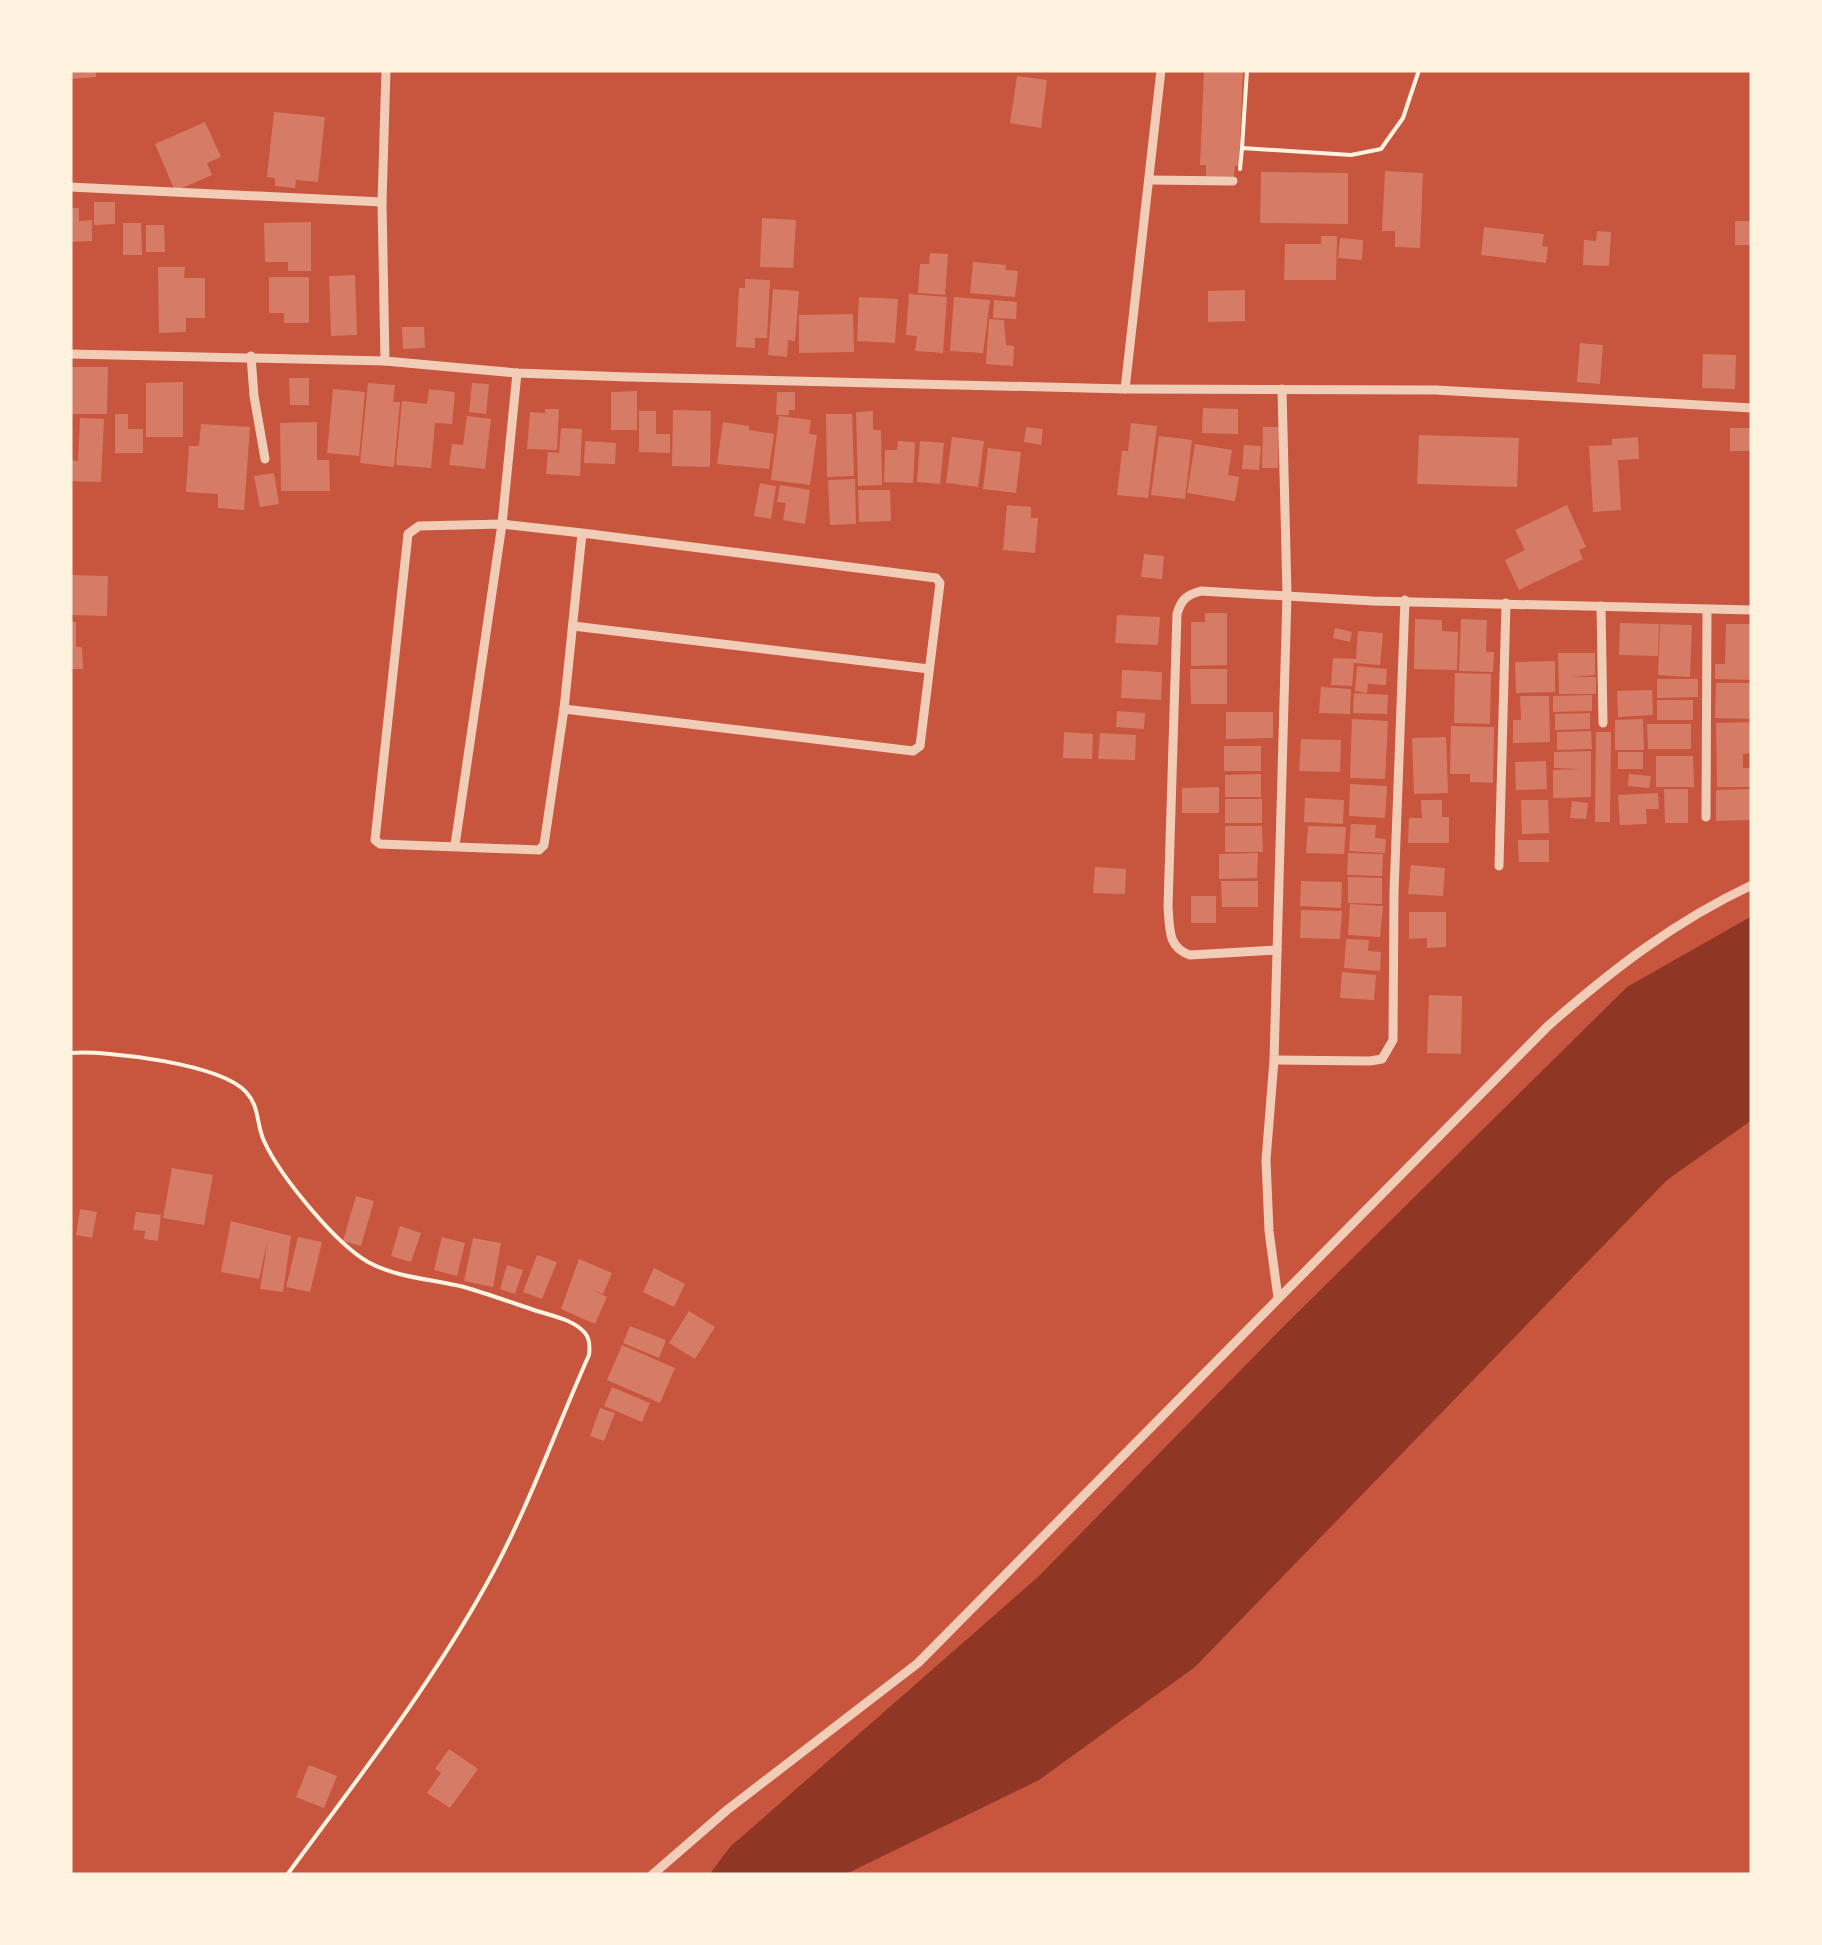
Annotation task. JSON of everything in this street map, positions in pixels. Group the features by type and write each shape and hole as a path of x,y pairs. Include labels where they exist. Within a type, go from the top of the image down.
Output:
{"street":[{"path":"385,361 382,202 386,70"},
{"path":"1125,389 1161,70"},
{"path":"1150,180 1233,181"},
{"path":"70,186 382,202"},
{"path":"70,354 385,361 517,373 1125,389 1436,390 1752,408"},
{"path":"251,356 266,459"},
{"path":"455,845 502,524 517,373"},
{"path":"1278,1298 1267,1199 1287,595 1282,389"},
{"path":"564,708 913,752 920,746 940,583 936,578 502,524 419,526 408,534 375,840 380,844 539,850 544,845 564,708 582,534"},
{"path":"1277,950 1190,955 1180,952 1170,938 1177,614 1181,601 1200,591 1372,601 1752,610"},
{"path":"1274,1060 1370,1061 1382,1058 1393,1040 1394,892 1405,600"},
{"path":"1499,866 1506,603"},
{"path":"1601,606 1603,723"},
{"path":"1706,818 1707,610"},
{"path":"572,626 929,668"},
{"path":"652,1875 712,1822 918,1663 1548,1026 1609,972 1661,934 1752,886"}],"path":[{"path":"1233,181 1240,172 1247,70"},
{"path":"1242,148 1351,156 1381,148 1403,118 1419,70"},
{"path":"70,1053 141,1057 230,1079 249,1095 258,1110 265,1143 288,1177 335,1235 364,1260 392,1272 466,1288 566,1320 584,1332 590,1342 589,1355 487,1584 422,1689 287,1875"}],"shaded area":[{"path":"1752,916 1752,1120 1667,1180 1195,1667 1039,1780 844,1875 709,1875 730,1847 1039,1576 1283,1327 1627,987"}],"building":[{"path":"70,70 96,70 96,77 70,79"},
{"path":"1204,70 1243,70 1239,166 1235,166 1234,176 1206,176 1206,165 1200,165"},
{"path":"1017,76 1047,80 1041,128 1010,123"},
{"path":"274,112 325,117 318,182 296,180 295,188 275,186 275,178 267,177"},
{"path":"205,122 221,157 207,163 212,175 175,191 155,144"},
{"path":"1385,171 1423,173 1420,248 1395,247 1395,231 1382,231"},
{"path":"1261,172 1348,173 1348,224 1260,223"},
{"path":"94,202 115,202 115,224 94,225"},
{"path":"70,208 79,208 79,221 92,220 92,241 70,242"},
{"path":"762,218 796,220 793,268 760,267"},
{"path":"1735,221 1752,221 1752,245 1735,245"},
{"path":"311,222 311,271 288,271 288,262 265,262 264,223"},
{"path":"123,223 141,223 142,255 123,255"},
{"path":"146,225 164,225 165,252 146,252"},
{"path":"1484,227 1544,234 1542,246 1548,247 1546,263 1481,255"},
{"path":"1597,231 1611,232 1609,266 1583,265 1584,240 1596,241"},
{"path":"1321,236 1337,236 1336,280 1284,280 1285,244 1321,244"},
{"path":"1340,238 1363,240 1362,260 1338,258"},
{"path":"930,253 948,254 945,295 918,293 920,264 929,264"},
{"path":"973,262 1006,265 1005,270 1018,271 1015,297 970,293"},
{"path":"158,267 185,267 184,278 205,278 205,318 186,318 186,332 159,333"},
{"path":"355,275 357,335 331,336 329,276"},
{"path":"269,277 309,277 309,323 284,323 284,313 269,313"},
{"path":"745,279 770,280 767,338 755,338 755,348 736,347 739,288 745,288"},
{"path":"773,289 799,291 795,341 788,340 787,357 768,355"},
{"path":"1245,290 1245,321 1208,322 1208,291"},
{"path":"909,294 947,297 943,353 915,351 917,336 906,335"},
{"path":"859,297 898,299 895,343 857,341"},
{"path":"954,297 990,300 983,353 950,351"},
{"path":"994,300 1017,302 1016,319 993,318"},
{"path":"853,314 854,352 799,353 799,315"},
{"path":"989,319 1004,320 1006,345 1014,346 1013,366 986,364"},
{"path":"402,327 424,327 425,348 403,349"},
{"path":"1580,343 1603,345 1600,384 1577,382"},
{"path":"1703,354 1736,355 1735,389 1702,388"},
{"path":"70,367 108,367 107,414 70,414"},
{"path":"289,378 309,378 309,405 290,405"},
{"path":"183,382 183,437 146,437 146,383"},
{"path":"368,383 395,385 393,402 400,402 394,467 360,463"},
{"path":"472,383 489,384 486,414 469,412"},
{"path":"333,389 365,392 359,456 327,453"},
{"path":"429,389 455,392 452,424 435,423 431,468 396,465 402,401 427,404"},
{"path":"637,391 637,430 611,430 611,392"},
{"path":"777,392 795,392 795,410 789,410 789,415 776,415"},
{"path":"1203,408 1238,409 1238,434 1202,433"},
{"path":"545,409 559,409 557,450 527,449 530,412 545,413"},
{"path":"673,410 711,411 710,467 672,466"},
{"path":"639,411 656,411 656,434 670,434 670,453 639,452"},
{"path":"873,411 873,430 881,430 882,485 858,486 856,412"},
{"path":"115,414 128,414 128,429 143,429 143,453 115,453"},
{"path":"826,414 852,414 854,476 827,477"},
{"path":"467,416 491,419 485,469 449,465 452,444 463,445"},
{"path":"779,416 811,420 809,434 817,435 810,485 771,480"},
{"path":"80,418 104,419 101,482 70,481 70,460 78,461"},
{"path":"317,422 317,460 329,460 330,491 281,491 280,423"},
{"path":"723,422 774,434 769,469 717,464"},
{"path":"1131,423 1157,426 1148,498 1117,495 1122,451 1128,451"},
{"path":"201,424 250,427 244,510 218,508 218,494 186,492 189,446 199,446"},
{"path":"1026,427 1043,429 1041,445 1024,442"},
{"path":"1263,427 1279,427 1278,468 1262,468"},
{"path":"561,428 582,429 580,476 546,474 548,452 559,453"},
{"path":"1730,428 1752,428 1752,451 1730,451"},
{"path":"1419,435 1519,438 1517,487 1417,484"},
{"path":"1159,436 1192,440 1185,499 1151,495"},
{"path":"952,437 984,441 978,487 946,483"},
{"path":"1638,437 1639,459 1618,460 1621,510 1593,512 1589,446 1612,445 1612,439"},
{"path":"585,441 616,443 615,464 584,463"},
{"path":"898,441 915,442 913,483 884,482 885,450 897,450"},
{"path":"920,441 944,443 940,484 917,482"},
{"path":"1195,444 1232,450 1228,475 1239,477 1235,501 1187,493"},
{"path":"1244,445 1261,446 1259,470 1242,469"},
{"path":"988,448 1021,452 1016,493 983,489"},
{"path":"274,473 279,504 260,507 254,476"},
{"path":"855,479 856,524 830,525 828,480"},
{"path":"760,483 776,486 771,519 754,516"},
{"path":"780,485 810,490 805,524 783,520 786,503 777,502"},
{"path":"858,490 890,490 891,521 859,522"},
{"path":"1007,505 1031,507 1031,518 1038,518 1035,553 1003,550"},
{"path":"1567,505 1586,547 1579,550 1583,559 1519,590 1505,560 1525,550 1515,530"},
{"path":"1144,554 1164,556 1162,579 1141,577"},
{"path":"70,575 108,576 107,616 70,615"},
{"path":"1205,613 1227,613 1227,665 1191,666 1191,622 1205,622"},
{"path":"1117,615 1160,617 1158,645 1115,643"},
{"path":"1415,619 1442,620 1442,631 1458,632 1457,670 1414,669"},
{"path":"1461,619 1487,620 1486,652 1494,652 1493,672 1459,671"},
{"path":"70,622 76,622 76,647 82,647 83,669 70,669"},
{"path":"1620,623 1659,624 1658,656 1619,655"},
{"path":"1660,624 1692,625 1690,677 1658,675"},
{"path":"1726,624 1752,624 1752,680 1715,679 1715,664 1725,664"},
{"path":"1335,628 1352,632 1350,642 1333,638"},
{"path":"1358,631 1383,633 1380,665 1354,663 1352,686 1331,685 1333,658 1356,659"},
{"path":"1558,653 1595,653 1595,675 1572,677 1596,677 1596,694 1559,694"},
{"path":"1555,661 1555,692 1516,693 1515,662"},
{"path":"1357,666 1387,669 1386,685 1368,684 1367,693 1355,691"},
{"path":"1190,669 1227,669 1227,704 1191,704"},
{"path":"1122,670 1162,672 1161,700 1121,698"},
{"path":"1455,673 1491,674 1490,724 1454,723"},
{"path":"1657,679 1698,679 1698,697 1657,698"},
{"path":"1716,683 1752,683 1752,719 1715,718"},
{"path":"1321,687 1351,689 1350,714 1319,713"},
{"path":"1652,690 1653,715 1618,717 1617,691"},
{"path":"1354,693 1388,695 1387,714 1353,713"},
{"path":"1592,695 1592,711 1553,712 1553,696"},
{"path":"1520,696 1549,696 1550,742 1513,743 1513,720 1521,720"},
{"path":"1657,700 1693,700 1693,720 1657,720"},
{"path":"1117,711 1145,713 1144,729 1116,727"},
{"path":"1226,712 1273,712 1273,738 1226,739"},
{"path":"1590,713 1590,729 1555,730 1555,714"},
{"path":"1352,719 1388,721 1385,779 1350,778"},
{"path":"1643,719 1644,750 1615,750 1615,720"},
{"path":"1752,722 1752,753 1743,754 1743,768 1752,768 1752,787 1717,787 1716,723"},
{"path":"1647,724 1691,724 1691,749 1648,749"},
{"path":"1451,726 1494,727 1493,783 1470,782 1470,774 1450,774"},
{"path":"1591,731 1592,749 1557,750 1557,732"},
{"path":"1064,732 1093,734 1092,759 1063,758"},
{"path":"1596,732 1611,732 1610,822 1595,822"},
{"path":"1100,733 1136,735 1135,760 1098,759"},
{"path":"1446,737 1448,793 1414,794 1412,738"},
{"path":"1301,739 1341,740 1340,772 1299,771"},
{"path":"1224,746 1261,746 1261,771 1224,771"},
{"path":"1591,751 1591,797 1553,798 1553,770 1581,769 1554,768 1554,752"},
{"path":"1618,752 1643,752 1643,769 1618,769"},
{"path":"1656,756 1693,756 1694,787 1656,787"},
{"path":"1546,761 1547,789 1516,790 1515,762"},
{"path":"1261,774 1261,797 1225,797 1225,775"},
{"path":"1629,774 1651,776 1649,788 1628,786"},
{"path":"1350,784 1387,786 1385,818 1349,816"},
{"path":"1219,787 1219,813 1182,813 1182,788"},
{"path":"1664,789 1688,789 1688,823 1665,823"},
{"path":"1752,789 1752,820 1716,821 1716,790"},
{"path":"1658,793 1659,809 1646,809 1647,824 1620,825 1618,795"},
{"path":"1305,798 1344,800 1343,824 1304,822"},
{"path":"1225,799 1262,799 1262,823 1225,823"},
{"path":"1421,800 1442,800 1442,817 1449,817 1449,843 1408,843 1409,818 1422,818"},
{"path":"1521,800 1548,800 1549,833 1522,834"},
{"path":"1572,801 1588,803 1586,819 1570,818"},
{"path":"1351,824 1376,825 1375,838 1386,839 1385,853 1349,851"},
{"path":"1225,826 1262,826 1263,852 1225,852"},
{"path":"1308,826 1346,827 1344,854 1306,853"},
{"path":"1518,840 1549,840 1549,862 1519,862"},
{"path":"1258,853 1257,878 1219,879 1219,854"},
{"path":"1348,853 1383,854 1382,876 1347,875"},
{"path":"1411,865 1445,868 1443,896 1408,894"},
{"path":"1095,867 1126,869 1125,894 1093,893"},
{"path":"1348,877 1382,878 1382,904 1348,903"},
{"path":"1221,881 1258,881 1258,907 1222,907"},
{"path":"1301,881 1342,882 1341,908 1300,906"},
{"path":"1191,896 1216,896 1216,923 1191,923"},
{"path":"1350,904 1383,906 1380,937 1348,935"},
{"path":"1301,910 1342,911 1340,939 1300,938"},
{"path":"1409,912 1446,912 1446,947 1427,948 1427,938 1409,939"},
{"path":"1346,939 1369,940 1368,951 1381,952 1380,971 1344,968"},
{"path":"1342,972 1376,975 1374,1000 1340,998"},
{"path":"1429,995 1462,996 1461,1054 1427,1053"},
{"path":"172,1168 213,1175 204,1225 163,1218"},
{"path":"356,1196 374,1201 361,1246 343,1241"},
{"path":"80,1209 97,1212 92,1238 76,1235"},
{"path":"136,1212 161,1215 158,1241 144,1239 145,1231 133,1230"},
{"path":"231,1221 291,1236 283,1292 260,1289 268,1239 259,1279 221,1272"},
{"path":"400,1226 421,1233 411,1262 391,1256"},
{"path":"298,1237 322,1242 310,1292 286,1287"},
{"path":"442,1237 465,1243 457,1276 434,1270"},
{"path":"473,1238 501,1243 493,1287 464,1281"},
{"path":"537,1255 557,1262 542,1299 523,1292"},
{"path":"579,1259 612,1273 603,1294 590,1289 607,1297 595,1324 561,1309"},
{"path":"507,1265 523,1270 515,1294 500,1289"},
{"path":"654,1268 685,1284 674,1307 643,1292"},
{"path":"689,1311 715,1327 695,1359 669,1343"},
{"path":"630,1326 666,1340 659,1358 623,1343"},
{"path":"622,1345 675,1368 660,1403 607,1380"},
{"path":"612,1387 650,1403 642,1422 604,1406"},
{"path":"600,1408 615,1413 604,1441 590,1436"},
{"path":"449,1749 478,1769 450,1808 427,1793 441,1773 435,1769"},
{"path":"309,1765 337,1776 324,1808 296,1797"}]}
